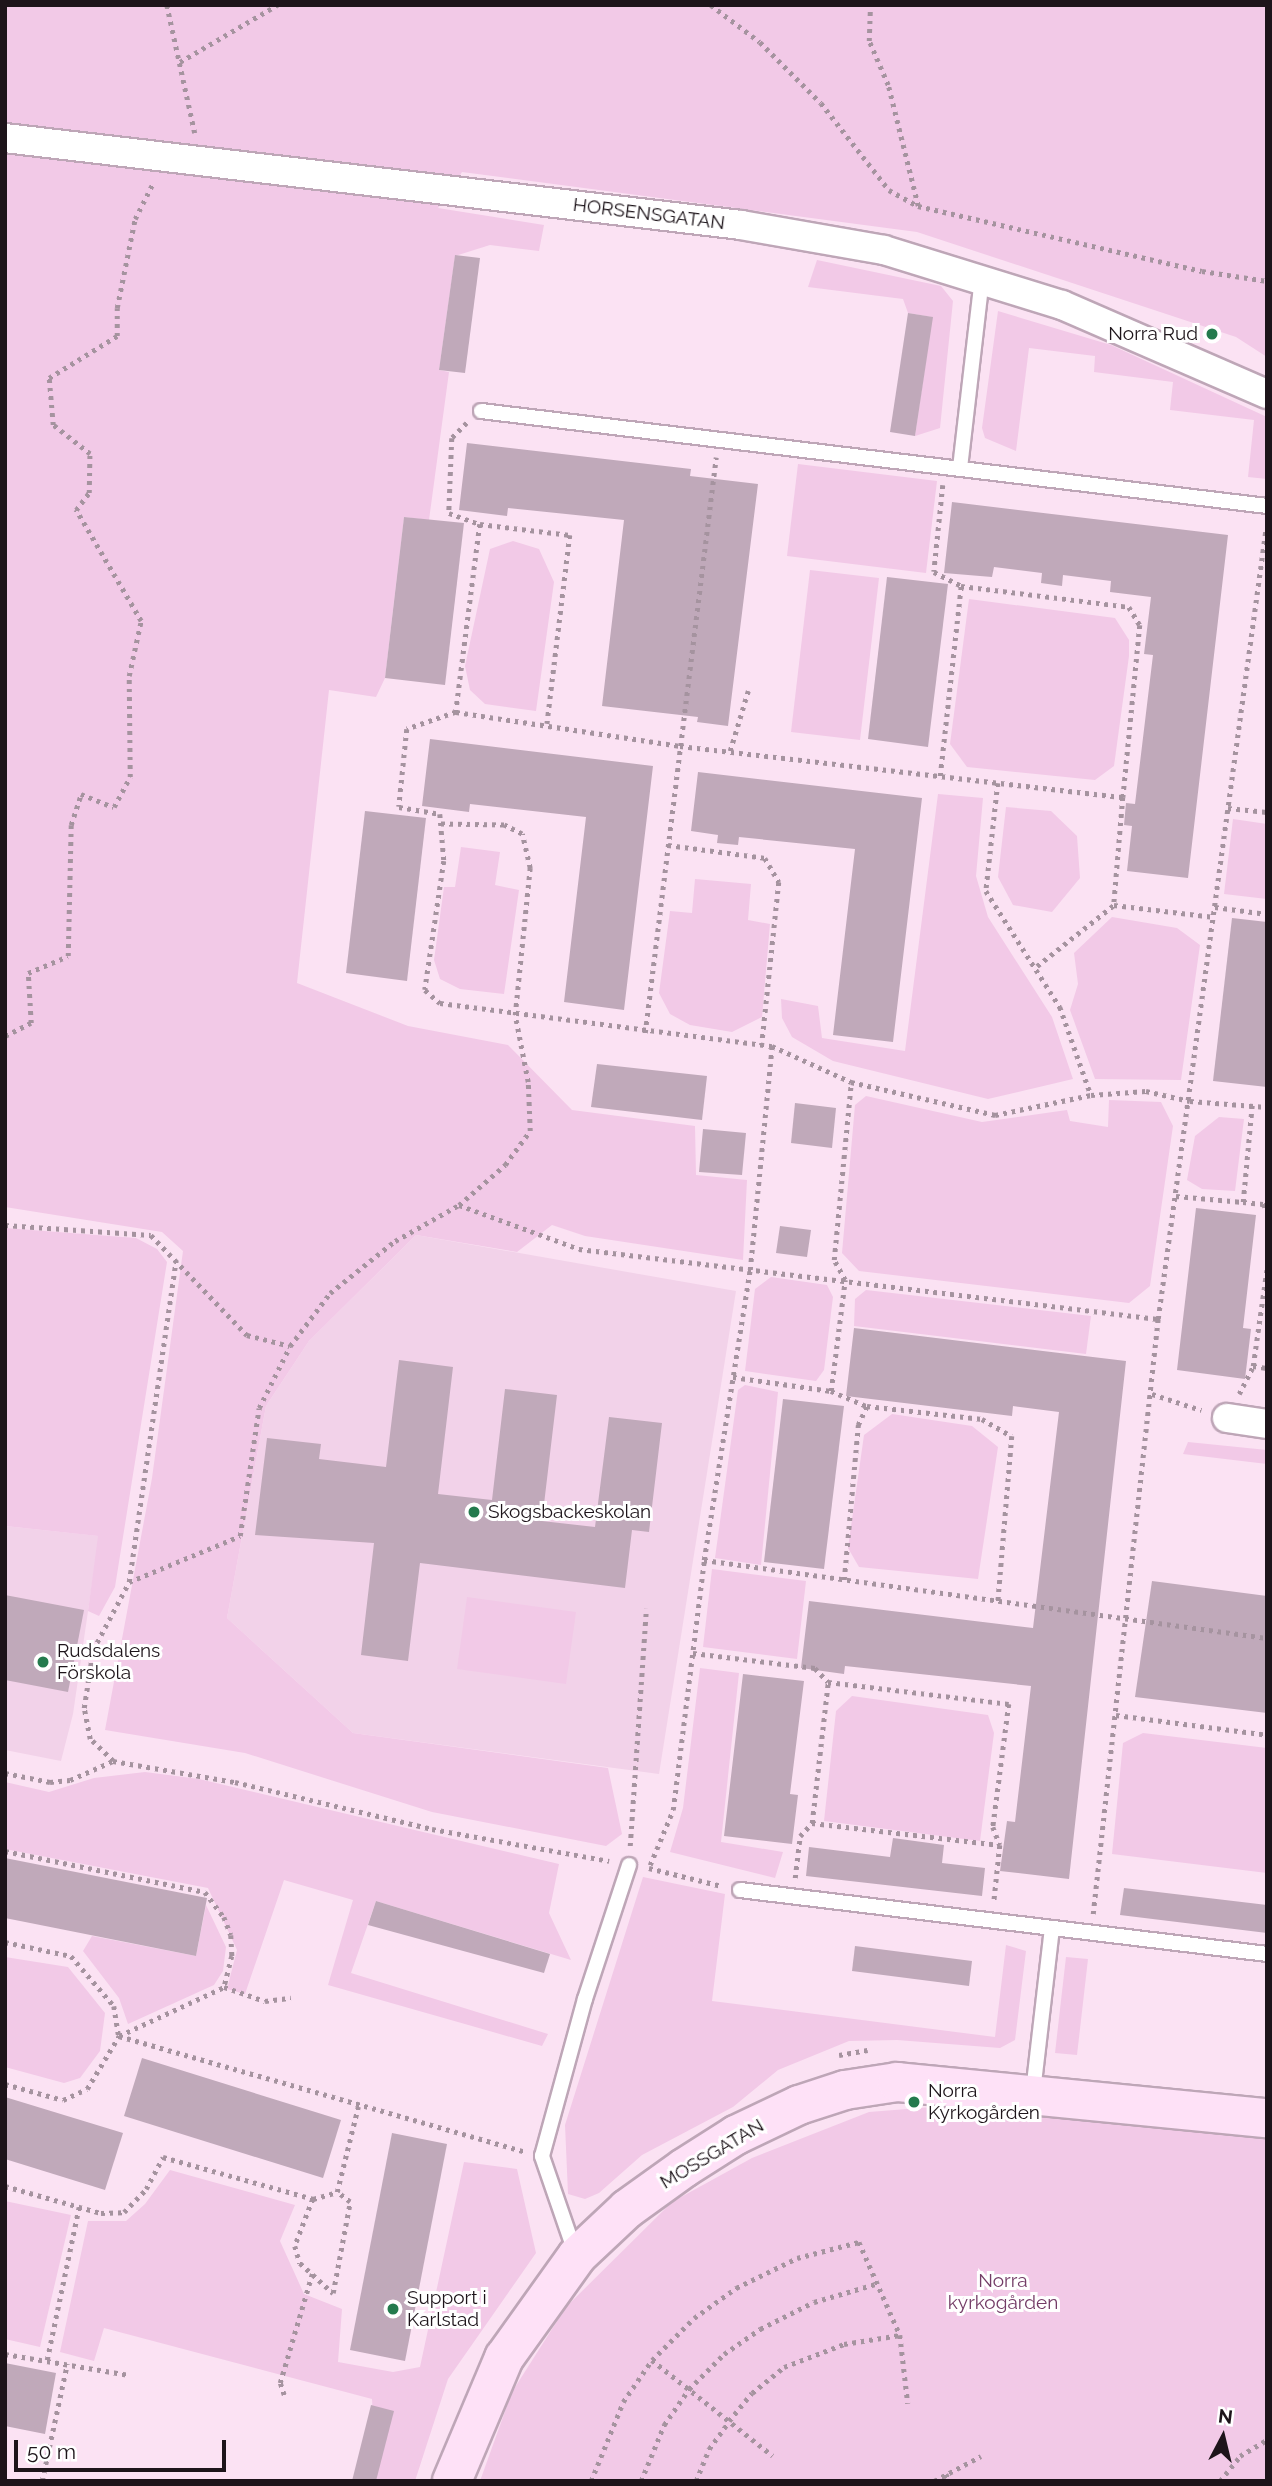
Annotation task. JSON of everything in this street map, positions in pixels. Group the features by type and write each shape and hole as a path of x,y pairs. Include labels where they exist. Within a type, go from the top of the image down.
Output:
{"street":[{"name":"HORSENSGATAN","path":"5,138 741,225 884,250 1062,305 1267,394"},
{"path":"1227,1418 1267,1424"},
{"name":"MOSSGATAN","path":"452,2481 504,2358 576,2256 627,2209 684,2168 736,2134 799,2105 845,2090 897,2082 1033,2092 1267,2118"}],"lane":[{"path":"952,468 982,279"},
{"path":"481,411 1267,506"},
{"path":"576,2256 542,2156 585,1999 629,1865"},
{"path":"740,1890 1267,1954"},
{"path":"1033,2092 1052,1928"}],"path":[{"path":"167,5 201,161"},
{"path":"180,62 277,5"},
{"path":"712,5 760,42 821,103 889,190 918,206 1202,271 1267,281"},
{"path":"870,5 869,41 888,85 918,206"},
{"path":"5,1036 32,1023 28,973 68,956 71,825 81,794 114,807 130,777 129,676 141,621 76,510 89,493 90,454 53,425 49,379 117,336 117,308 135,219 166,157"},
{"path":"481,411 452,438 449,513 480,524 570,535 547,724"},
{"path":"645,1033 718,439"},
{"path":"952,468 934,572 961,586 1129,607 1140,625 1114,905"},
{"path":"1091,1933 1152,1394 1158,1319 1267,522"},
{"path":"456,712 480,524"},
{"path":"940,776 961,586"},
{"path":"730,751 748,691"},
{"path":"1123,797 680,746 456,712 407,729 400,807 440,814 443,861 425,990 440,1003 645,1033 772,1046 850,1082 995,1115 1091,1095 1146,1091 1189,1101 1267,1107"},
{"path":"999,783 986,891 1037,967 1060,1007 1091,1095"},
{"path":"1228,808 1267,812"},
{"path":"129,1582 240,1536 259,1408 290,1346 330,1293 395,1241 459,1205 505,1165 530,1131 528,1082 515,1015 530,868 522,834 504,825 440,824"},
{"path":"668,845 765,858 779,881 762,1045"},
{"path":"1037,967 1114,905 1213,917"},
{"path":"1215,906 1267,914"},
{"path":"648,1868 673,1810 704,1560 750,1270 772,1046"},
{"path":"831,1391 845,1280 834,1260 850,1082"},
{"path":"1243,1202 1252,1105"},
{"path":"1176,1196 1263,1204 1267,1209"},
{"path":"459,1205 579,1249 1158,1319"},
{"path":"5,1225 151,1235 247,1335 290,1346"},
{"path":"113,1762 90,1739 84,1707 93,1650 129,1582 176,1259"},
{"path":"1152,1394 1227,1418 1253,1366 1267,1268"},
{"path":"1253,1366 1267,1368"},
{"path":"733,1377 831,1391 867,1406 982,1419 1012,1436 998,1602"},
{"path":"844,1580 858,1425 867,1406"},
{"path":"704,1560 1267,1638"},
{"path":"629,1865 646,1609"},
{"path":"693,1653 815,1668 828,1682 1009,1704 993,1827 1000,1845 992,1921"},
{"path":"793,1897 800,1836 812,1823 828,1682"},
{"path":"1116,1716 1267,1735"},
{"path":"5,1773 50,1782 70,1780 113,1762 235,1782 432,1829 648,1868 740,1890"},
{"path":"812,1823 1000,1845"},
{"path":"5,1851 205,1892 224,1917 231,1935 232,1956 224,1987"},
{"path":"5,1942 71,1956 114,2006 119,2036"},
{"path":"5,2084 62,2100 87,2089 119,2036 224,1987 265,2001 291,1998"},
{"path":"119,2036 358,2107 542,2156"},
{"path":"835,2057 873,2049"},
{"path":"337,2192 358,2107"},
{"path":"5,2186 101,2213 124,2212 146,2189 163,2157 313,2199 337,2192"},
{"path":"313,2199 295,2246 300,2263 333,2293 350,2202 337,2192"},
{"path":"47,2360 79,2207"},
{"path":"591,2481 622,2402 652,2360 694,2318 736,2288 797,2259 859,2242 900,2335 908,2404"},
{"path":"284,2396 280,2383 312,2274"},
{"path":"641,2481 664,2425 689,2389 724,2354 760,2329 814,2302 879,2283"},
{"path":"696,2481 709,2449 729,2421 752,2393 784,2367 844,2343 900,2335"},
{"path":"5,2354 129,2375"},
{"path":"652,2360 773,2455"},
{"path":"42,2481 67,2364"},
{"path":"1220,2481 1240,2456 1267,2440"},
{"path":"934,2481 981,2456"},
{"path":"946,2474 950,2481"}],"shaded area":[{"name":"Skogsbackeskolan","path":"416,1235 736,1291 659,1774 353,1733 227,1618 266,1406 309,1341"},
{"name":"Rudsdalens Förskola","path":"5,1526 99,1536 73,1714 61,1761 5,1750"}],"green space":[{"path":"5,5 1267,5 1267,357 1236,337 917,232 462,172 438,208 544,225 539,251 490,245 455,256 439,370 449,372 429,520 404,517 385,678 376,697 329,690 297,983 408,1026 508,1045 572,1110 695,1126 696,1175 747,1180 743,1260 585,1236 552,1225 517,1252 416,1235 309,1341 266,1406 227,1618 353,1733 608,1768 622,1834 606,1846 432,1812 245,1753 105,1730 152,1478 183,1251 162,1232 5,1207"},
{"path":"817,260 941,286 953,301 940,428 915,436 932,317 908,313 903,299 808,287"},
{"path":"998,311 1111,345 1267,417 1267,479 1248,477 1254,420 1170,410 1173,382 1094,372 1095,356 1029,348 1016,451 985,438 982,428"},
{"path":"798,464 937,481 926,573 787,556"},
{"path":"513,541 539,549 554,582 536,711 485,704 470,690 465,666 490,549"},
{"path":"810,570 879,578 860,740 791,732"},
{"path":"969,599 1115,618 1129,640 1129,656 1114,766 1095,780 967,767 950,744"},
{"path":"938,794 983,798 976,876 988,917 1052,1017 1073,1079 988,1099 833,1061 792,1037 782,1018 781,999 818,1006 822,1038 905,1051"},
{"path":"1006,807 1051,811 1077,836 1080,878 1052,912 1013,905 998,877"},
{"path":"1233,819 1267,824 1267,899 1224,894"},
{"path":"461,847 500,852 495,885 519,890 504,994 460,989 440,979 434,960 444,887 455,887"},
{"path":"695,879 751,884 748,920 770,924 762,1017 732,1032 690,1025 670,1014 659,993 670,911 692,913"},
{"path":"1112,917 1177,928 1200,945 1181,1080 1095,1079 1070,1010 1078,984 1074,953"},
{"path":"866,1096 982,1122 1067,1110 1070,1121 1108,1127 1109,1100 1161,1102 1173,1126 1150,1286 1129,1303 859,1271 842,1253 855,1105"},
{"path":"1219,1117 1244,1119 1235,1191 1202,1189 1187,1180 1195,1136"},
{"path":"5,1228 136,1238 157,1249 167,1262 115,1587 99,1616 88,1611 98,1536 5,1526"},
{"path":"771,1277 827,1285 833,1297 824,1370 816,1381 745,1371 755,1289"},
{"path":"866,1290 1091,1316 1086,1354 854,1326 855,1299"},
{"path":"745,1385 778,1392 761,1565 715,1558 738,1390"},
{"path":"892,1414 972,1426 998,1447 978,1579 859,1567 848,1548 864,1435"},
{"path":"1188,1442 1267,1450 1267,1464 1183,1454"},
{"path":"712,1569 806,1581 797,1659 703,1647"},
{"path":"467,1597 576,1612 566,1684 457,1669"},
{"path":"700,1668 739,1673 721,1842 783,1852 775,1878 670,1852 683,1808"},
{"path":"852,1696 988,1715 994,1733 980,1841 824,1821 836,1711"},
{"path":"1143,1733 1267,1748 1267,1873 1112,1854 1123,1743"},
{"path":"145,1772 199,1779 559,1864 549,1913 571,1960 376,1901 351,1973 548,2034 542,2046 328,1985 353,1900 284,1880 245,1994 227,1989 237,1950 208,1888 5,1849 5,1782 49,1792 94,1778"},
{"path":"643,1877 725,1894 712,2001 995,2037 1006,1945 1026,1951 1015,2040 1000,2048 897,2040 849,2041 778,2070 733,2107 642,2155 599,2193 585,2199 568,2194 565,2125"},
{"path":"206,1905 226,1947 223,1971 214,1985 128,2024 119,1998 83,1951 92,1936 196,1956"},
{"path":"5,1957 68,1967 105,2013 100,2051 80,2078 64,2083 5,2067"},
{"path":"1066,1957 1088,1959 1077,2055 1055,2053"},
{"name":"Norra kyrkogården","path":"1009,2101 1267,2129 1267,2481 480,2481 512,2392 566,2307 672,2202 752,2158 869,2112"},
{"path":"464,2162 517,2169 536,2253 448,2379 415,2481 376,2481 372,2399 104,2328 94,2361 60,2352 88,2221 126,2221 145,2204 170,2170 295,2205 280,2241 304,2294 342,2309 338,2362 393,2372 420,2367"},
{"path":"5,2201 71,2215 40,2347 5,2339"}],"building":[{"path":"455,255 480,258 465,373 439,370"},
{"path":"908,313 933,317 915,436 890,432"},
{"path":"467,443 691,469 690,476 758,484 728,726 697,722 698,717 602,706 624,520 508,508 507,516 459,510"},
{"path":"952,502 1228,535 1188,878 1127,871 1132,826 1124,825 1126,803 1135,804 1153,655 1144,654 1151,597 1110,592 1111,581 1063,575 1062,586 1041,583 1042,573 994,567 992,577 944,573"},
{"path":"404,517 464,523 445,685 385,678"},
{"path":"887,577 948,584 928,747 868,739"},
{"path":"430,739 653,766 624,1010 564,1002 586,817 470,804 469,812 422,806"},
{"path":"698,772 922,798 893,1042 833,1035 855,849 739,837 738,845 717,843 718,835 691,831"},
{"path":"365,811 426,818 407,981 346,973"},
{"path":"1232,918 1267,922 1267,1087 1213,1081"},
{"path":"597,1064 707,1076 702,1120 591,1107"},
{"path":"795,1103 836,1108 832,1148 791,1143"},
{"path":"703,1129 746,1133 742,1175 699,1172"},
{"path":"1196,1208 1256,1215 1243,1328 1251,1329 1245,1379 1177,1370"},
{"path":"780,1226 811,1230 807,1257 776,1253"},
{"path":"854,1328 1126,1361 1069,1879 1000,1871 1007,1821 1015,1822 1031,1686 845,1666 844,1674 801,1668 809,1601 1033,1628 1059,1412 1013,1406 1012,1416 846,1396"},
{"path":"399,1360 453,1367 438,1494 492,1500 505,1389 557,1395 542,1521 595,1527 609,1417 662,1423 649,1532 632,1530 625,1588 420,1563 408,1661 361,1655 374,1543 255,1535 267,1438 321,1444 319,1459 386,1467"},
{"path":"783,1399 844,1406 824,1569 764,1562"},
{"path":"1152,1581 1267,1596 1267,1713 1135,1697"},
{"path":"5,1595 84,1610 68,1692 5,1680"},
{"path":"743,1674 804,1681 790,1794 798,1795 792,1844 724,1836"},
{"path":"893,1838 944,1845 942,1863 985,1868 982,1896 806,1876 809,1847 890,1857"},
{"path":"5,1858 207,1898 196,1956 5,1918"},
{"path":"1124,1888 1267,1905 1267,1933 1120,1915"},
{"path":"376,1901 550,1954 544,1973 368,1925"},
{"path":"855,1946 972,1961 969,1986 852,1971"},
{"path":"142,2058 341,2120 323,2178 124,2116"},
{"path":"5,2097 123,2133 105,2190 5,2159"},
{"path":"392,2133 447,2144 405,2361 350,2350"},
{"path":"5,2363 56,2373 45,2434 5,2426"},
{"path":"371,2405 394,2411 376,2481 352,2481"}],"place":[{"name":"Norra Rud","path":"1212,334"},
{"name":"Skogsbackeskolan","path":"474,1512"},
{"name":"Rudsdalens Förskola","path":"43,1662"},
{"name":"Norra Kyrkogården","path":"914,2102"},
{"name":"Support i Karlstad","path":"393,2309"}]}
